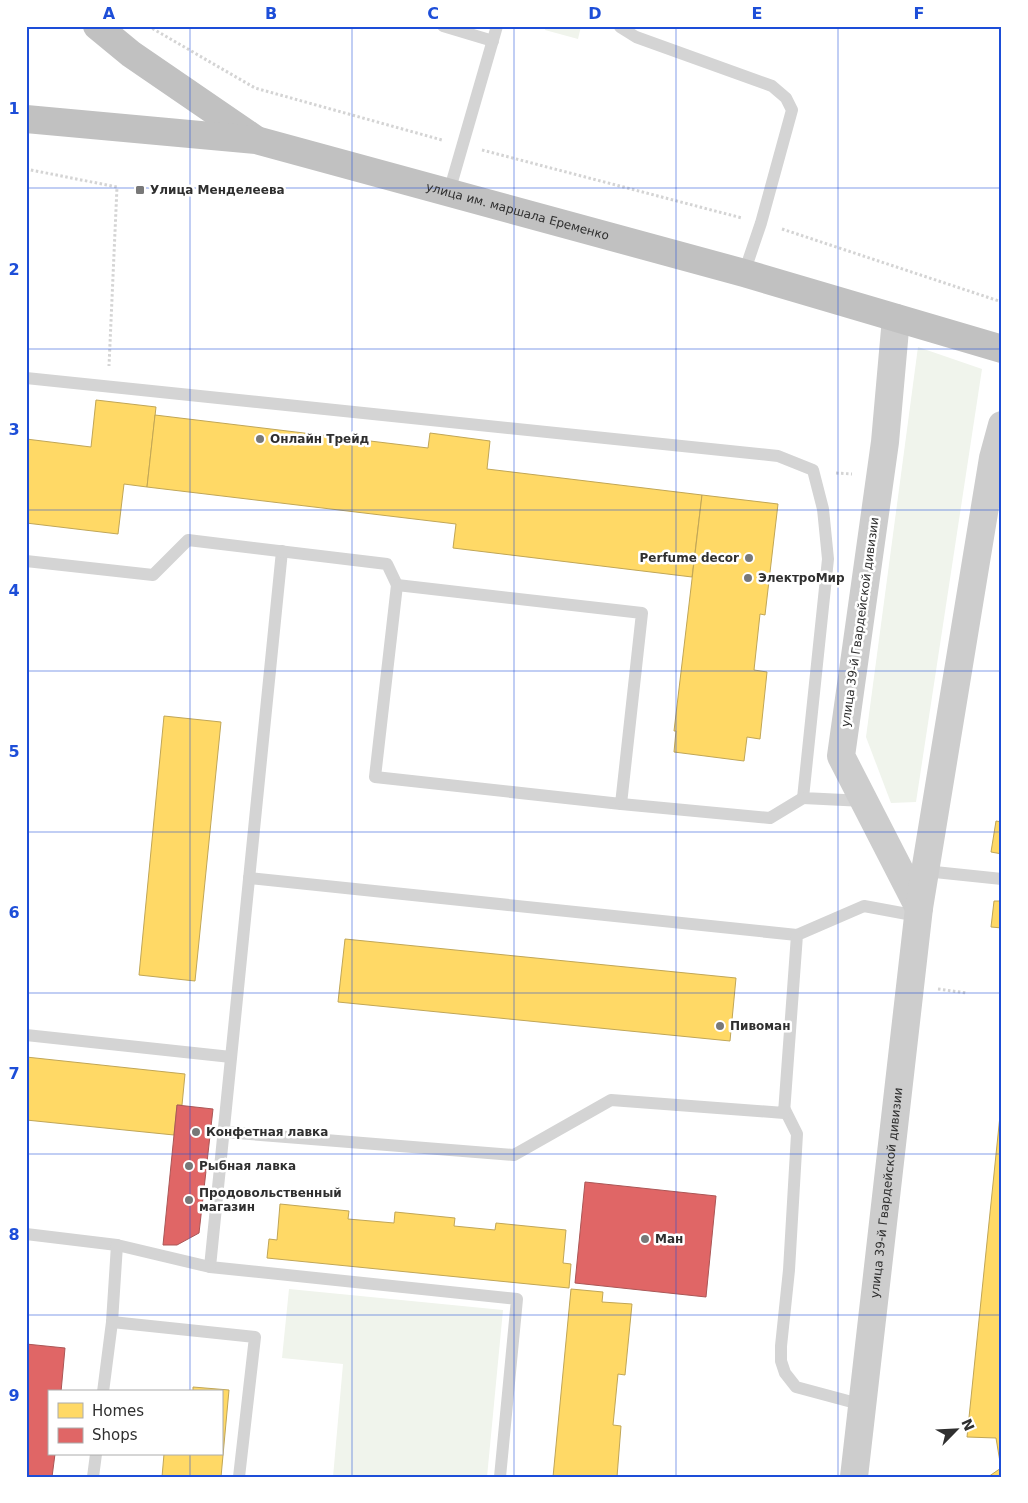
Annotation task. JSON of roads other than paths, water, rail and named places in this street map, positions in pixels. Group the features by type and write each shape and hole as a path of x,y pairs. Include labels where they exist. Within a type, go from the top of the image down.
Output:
{"highway":[{"path":"98,26 131,54 256,140"},
{"name":"улица им. маршала Еременко","path":"26,119 256,140 744,273 1002,350"}],"main road":[{"name":"улица 39-й Гвардейской дивизии","path":"896,318 885,442 841,756 918,912"},
{"name":"улица 39-й Гвардейской дивизии","path":"854,1477 918,912 993,458 1002,425"}],"lane":[{"path":"443,26 493,41"},
{"path":"449,192 498,26"},
{"path":"620,26 636,37 772,86 786,98 792,110 761,223 744,273"},
{"path":"26,378 778,456 813,470 823,509 828,559 803,798"},
{"path":"26,561 154,575 188,540 388,564 397,585 375,777 770,818 803,798 864,801"},
{"path":"210,1267 282,552"},
{"path":"397,585 642,613 621,804"},
{"path":"925,871 1002,879"},
{"path":"249,878 796,935 864,906 918,912"},
{"path":"796,935 785,1110 797,1134 790,1270 781,1346 783,1367 784,1373 796,1387 863,1405"},
{"path":"26,1035 231,1057"},
{"path":"224,1132 514,1155 611,1100 784,1113 785,1110"},
{"path":"26,1234 117,1245 210,1267 518,1299 500,1477"},
{"path":"103,1390 112,1322 117,1245"},
{"path":"112,1322 255,1337 239,1477"},
{"path":"93,1477 96,1456"}],"place":[{"name":"Улица Менделеева","path":"140,190"},
{"name":"Онлайн Трейд","path":"260,439"},
{"name":"Perfume decor","path":"749,558"},
{"name":"ЭлектроМир","path":"748,578"},
{"name":"Пивоман","path":"720,1026"},
{"name":"Конфетная лавка","path":"196,1132"},
{"name":"Рыбная лавка","path":"189,1166"},
{"name":"Продовольственный магазин","path":"189,1200"},
{"name":"Ман","path":"645,1239"}]}
